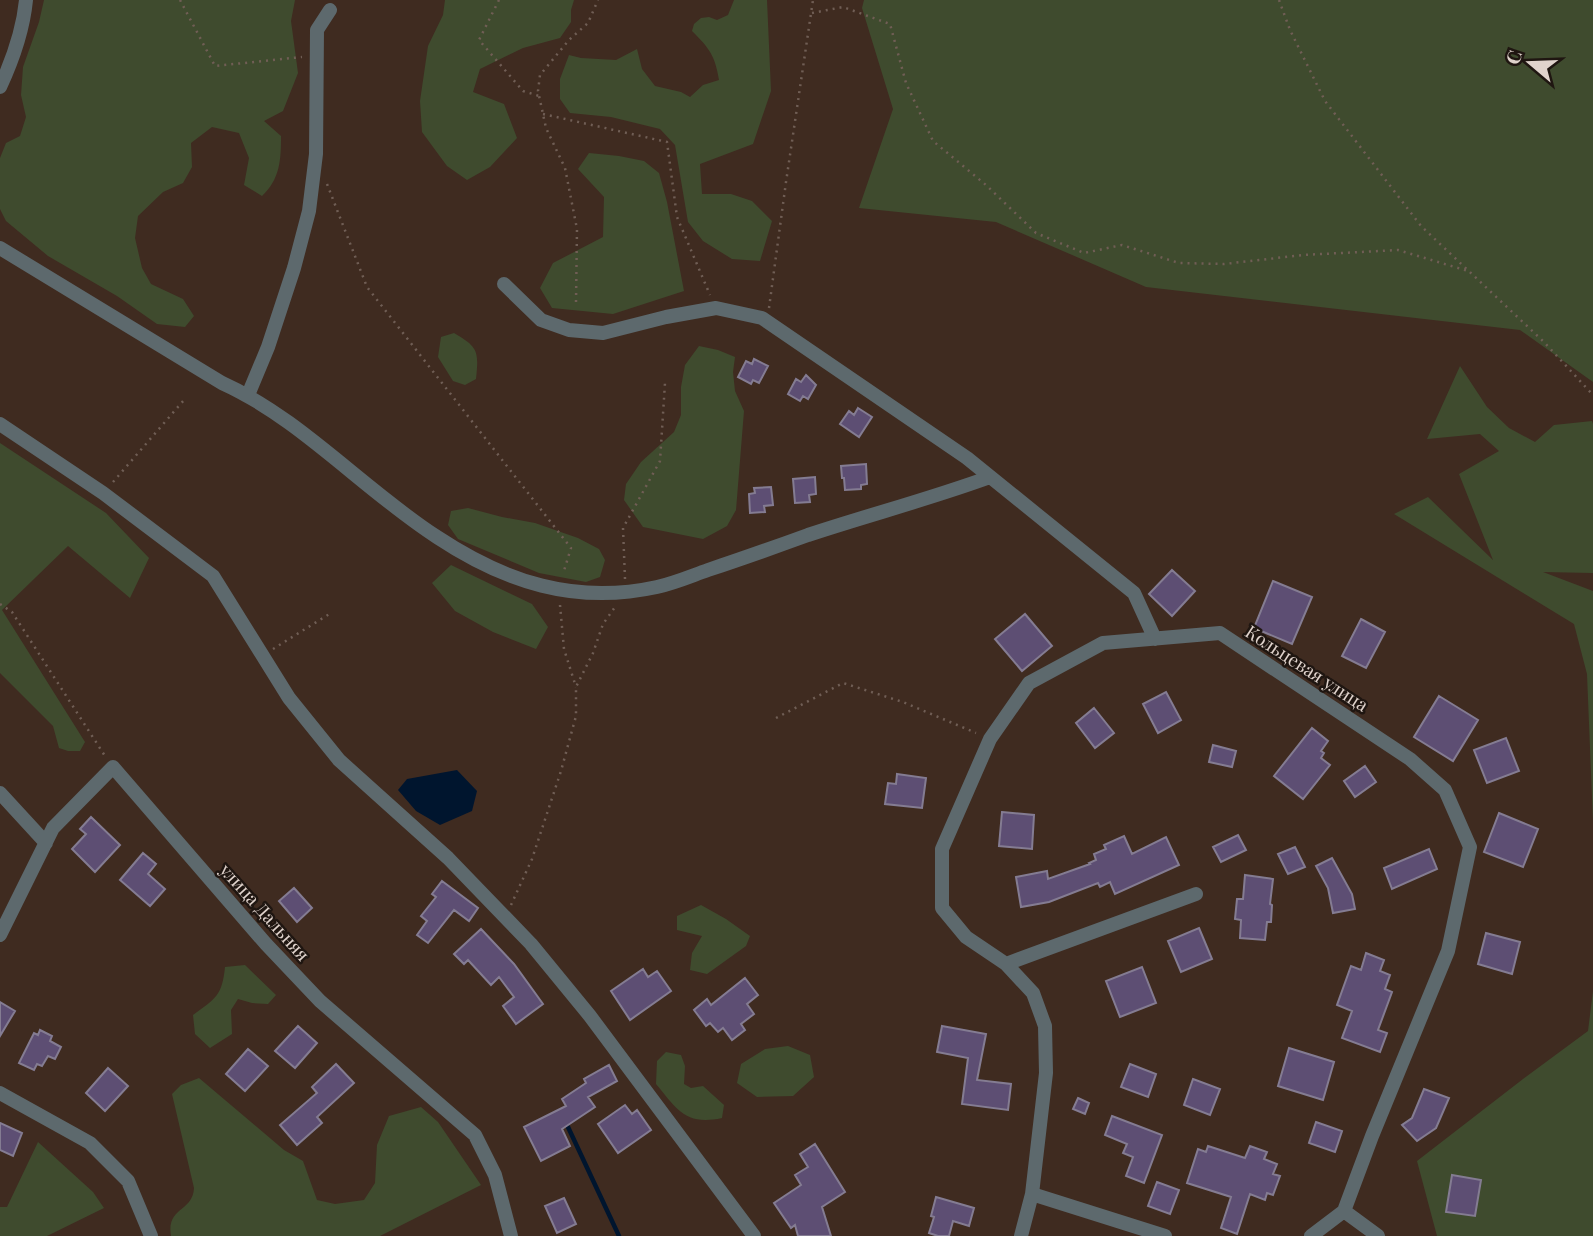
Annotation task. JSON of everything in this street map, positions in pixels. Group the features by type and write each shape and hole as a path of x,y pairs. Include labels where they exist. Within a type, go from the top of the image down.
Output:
{"street":[{"path":"0,87 13,59 24,21 26,0"},
{"path":"248,395 268,347 309,211 316,154 317,30 330,10"},
{"path":"0,248 222,383 248,395 412,520 450,545 484,565 543,587 582,592 626,592 659,586 990,477"},
{"path":"504,284 541,320 569,330 603,333 716,308 762,318 967,458 1134,593 1155,639"},
{"path":"0,424 103,493 213,576 289,698 339,760 448,858 531,944 590,1016 754,1236"},
{"name":"Кольцевая улица","path":"1021,1236 1032,1194 1046,1073 1045,1026 1034,993 1006,964 965,937 942,908 942,849 990,739 1029,683 1103,643 1220,633 1409,759 1436,782 1445,790 1470,847 1448,951 1344,1211"},
{"path":"0,935 53,828 113,767"},
{"name":"улица Дальняя","path":"113,767 266,944 320,1001 475,1135 495,1175 511,1236"},
{"path":"0,793 46,843"},
{"path":"1006,964 1195,894"},
{"path":"0,1093 90,1143 128,1181 150,1236"},
{"path":"1032,1194 1165,1236"},
{"path":"1311,1236 1344,1211 1378,1236"}],"path":[{"path":"180,0 215,66 316,56"},
{"path":"499,0 479,40 523,91 539,96"},
{"path":"576,302 577,229 565,168 546,128 538,91 540,75 569,40 588,23 598,0"},
{"path":"768,322 814,0"},
{"path":"1279,0 1290,30 1325,101 1421,226 1544,342 1593,395"},
{"path":"811,13 843,7 890,24 906,83 933,141 1036,233 1084,253 1122,245 1179,263 1224,264 1303,255 1398,250 1468,271"},
{"path":"543,114 667,142 677,217 716,308"},
{"path":"325,178 367,287 571,548 558,589 564,649 576,687 576,716 532,859 505,917"},
{"path":"576,687 593,653 603,624 626,592 623,528 660,461 665,383"},
{"path":"103,493 184,400"},
{"path":"0,604 12,612 113,767"},
{"path":"262,656 331,612"},
{"path":"776,718 843,683 903,702 990,739"}],"green space":[{"path":"44,0 295,0 291,21 298,73 283,111 264,121 281,136 278,169 268,190 262,196 244,185 249,158 239,133 212,127 191,143 192,167 183,183 163,192 138,216 135,238 142,268 151,284 183,299 194,316 185,327 157,324 117,296 48,256 6,221 0,209 0,158 6,143 20,136 26,117 21,95 23,67"},
{"path":"445,0 574,0 571,22 560,38 523,48 480,69 473,92 504,104 517,138 490,167 467,180 447,166 422,132 420,101 428,46 443,15"},
{"path":"734,0 767,0 771,91 753,144 700,164 702,194 731,194 752,201 772,221 760,261 732,259 703,241 688,222 675,145 660,129 611,117 570,113 560,99 560,79 569,55 616,60 637,49 642,69 655,86 690,97 703,85 719,80 710,52 692,31 694,24 701,18 717,20 728,15"},
{"path":"864,0 1593,0 1593,382 1520,330 1146,287 996,222 859,208 893,109 862,8"},
{"path":"589,153 644,161 659,173 684,291 613,314 552,308 540,288 553,263 603,237 604,197 578,169"},
{"path":"454,333 472,346 477,356 476,379 465,385 453,381 438,357 441,337"},
{"path":"699,346 735,357 735,391 744,411 736,510 727,526 703,539 643,527 624,500 626,484 641,462 674,432 681,415 681,387 685,365"},
{"path":"1460,366 1487,407 1509,428 1535,442 1554,425 1592,421 1593,424 1593,573 1543,572 1593,591 1593,822 1587,674 1574,624 1394,514 1428,497 1493,560 1459,474 1499,451 1480,434 1427,439"},
{"path":"0,443 106,513 149,558 130,598 68,546 2,610 85,742 80,751 59,748 53,726 0,673"},
{"path":"468,508 535,523 578,538 599,549 605,560 600,577 586,582 539,573 458,539 448,525 451,511"},
{"path":"451,565 532,604 548,627 536,649 493,632 455,611 432,583"},
{"path":"701,905 750,936 746,946 707,974 690,970 692,953 702,936 677,930 677,916"},
{"path":"245,965 276,995 268,1004 238,999 231,1010 232,1034 210,1048 195,1034 193,1015 220,990 225,967"},
{"path":"1593,991 1593,1236 1437,1236 1417,1161 1588,1031"},
{"path":"788,1046 810,1055 814,1077 793,1096 757,1097 737,1083 741,1064 765,1049"},
{"path":"666,1052 681,1055 685,1066 684,1084 691,1088 703,1086 724,1105 722,1118 699,1120 683,1113 670,1101 656,1084 657,1061"},
{"path":"199,1078 284,1150 303,1161 317,1200 335,1204 364,1200 375,1183 377,1145 389,1116 421,1107 438,1122 481,1185 380,1236 171,1236 172,1220 189,1202 194,1188 172,1094 181,1085"},
{"path":"38,1142 93,1192 104,1208 47,1236 0,1236 0,1207 7,1207"}],"water":[{"path":"457,770 477,791 472,811 440,825 416,811 398,790 407,779"}],"building":[{"path":"754,359 768,366 759,383 753,380 751,384 738,377 746,361 752,364"},
{"path":"806,375 816,385 808,399 803,396 800,401 788,394 796,379 801,382"},
{"path":"858,408 872,417 859,437 840,424 849,411 854,415"},
{"path":"866,464 867,484 861,485 861,489 845,490 841,466"},
{"path":"815,477 816,494 809,495 810,502 795,503 793,479"},
{"path":"771,487 773,505 764,506 765,512 750,513 749,494 755,493 754,488"},
{"path":"1172,570 1195,591 1172,616 1149,594"},
{"path":"1273,581 1312,597 1292,644 1254,628"},
{"path":"1025,614 1052,646 1022,671 995,639"},
{"path":"1361,619 1385,632 1366,668 1342,656"},
{"path":"1166,692 1181,720 1158,733 1143,704"},
{"path":"1439,696 1478,720 1453,761 1414,737"},
{"path":"1094,708 1114,733 1095,748 1076,723"},
{"path":"1312,728 1328,741 1321,751 1324,753 1321,758 1330,765 1303,799 1274,776"},
{"path":"1506,738 1519,771 1487,783 1474,750"},
{"path":"1213,745 1236,751 1232,767 1209,762"},
{"path":"1365,766 1376,782 1355,797 1344,781"},
{"path":"897,774 926,778 922,808 885,804 888,783 896,784"},
{"path":"1002,812 1034,815 1032,849 999,846"},
{"path":"1499,813 1538,829 1523,867 1484,852"},
{"path":"91,817 120,845 95,872 72,849 86,834 80,829"},
{"path":"1238,835 1246,850 1221,862 1213,847"},
{"path":"1124,836 1132,854 1166,837 1179,865 1115,894 1110,882 1100,887 1098,883 1049,902 1021,907 1016,877 1047,871 1048,879 1090,864 1096,860 1094,854 1106,849 1104,845"},
{"path":"1295,847 1305,867 1288,874 1278,854"},
{"path":"1429,849 1437,869 1392,889 1384,868"},
{"path":"143,853 156,864 148,874 165,889 150,906 120,880"},
{"path":"1332,858 1352,894 1355,909 1333,913 1328,888 1316,866"},
{"path":"1245,875 1273,879 1271,922 1267,922 1265,940 1240,938 1241,920 1235,919 1237,899 1243,899"},
{"path":"442,881 478,908 469,921 454,910 428,943 417,935 427,921 421,916 436,897 432,894"},
{"path":"294,888 312,908 297,922 279,901"},
{"path":"1199,928 1212,959 1181,972 1168,941"},
{"path":"481,929 514,964 543,1004 516,1024 503,1006 514,997 499,977 491,985 468,960 464,964 454,954"},
{"path":"1486,933 1520,942 1512,974 1478,964"},
{"path":"1366,953 1384,960 1380,971 1390,975 1385,989 1392,992 1378,1030 1387,1033 1380,1052 1342,1038 1352,1011 1337,1005 1351,966 1361,970"},
{"path":"1142,967 1156,1003 1120,1017 1106,981"},
{"path":"643,969 648,977 657,971 671,991 630,1020 611,991"},
{"path":"745,978 758,995 747,1004 754,1014 741,1024 745,1030 732,1040 723,1028 718,1032 710,1023 706,1026 694,1010 707,999 711,1005"},
{"path":"0,1002 15,1011 0,1036"},
{"path":"298,1026 317,1043 295,1068 275,1051"},
{"path":"942,1026 986,1034 977,1080 1011,1084 1008,1110 962,1104 968,1058 937,1052"},
{"path":"40,1030 52,1036 50,1041 61,1047 55,1059 48,1056 42,1066 37,1064 34,1070 19,1063 34,1033 38,1035"},
{"path":"1289,1048 1334,1062 1323,1100 1278,1086"},
{"path":"248,1049 268,1066 245,1091 226,1074"},
{"path":"336,1064 354,1083 317,1117 322,1123 297,1145 280,1125 317,1093 312,1087"},
{"path":"1130,1064 1156,1074 1148,1097 1121,1087"},
{"path":"609,1065 617,1081 588,1097 595,1107 562,1129 570,1146 541,1161 524,1127 566,1106 562,1099 586,1083 584,1079"},
{"path":"108,1068 128,1086 105,1111 86,1093"},
{"path":"1193,1079 1220,1089 1210,1115 1184,1105"},
{"path":"1424,1089 1449,1098 1436,1128 1417,1141 1402,1125 1412,1118"},
{"path":"1078,1098 1089,1103 1085,1114 1073,1109"},
{"path":"625,1105 632,1114 637,1110 651,1130 618,1153 598,1124"},
{"path":"1112,1116 1162,1135 1144,1183 1126,1176 1133,1157 1123,1153 1127,1144 1105,1135"},
{"path":"1316,1122 1342,1131 1335,1152 1309,1143"},
{"path":"0,1123 22,1133 13,1156 0,1150"},
{"path":"815,1144 845,1192 822,1207 831,1236 798,1236 795,1225 791,1228 774,1203 801,1185 795,1175 808,1167 800,1154"},
{"path":"1208,1146 1245,1158 1250,1146 1267,1152 1264,1159 1277,1164 1273,1174 1280,1176 1273,1195 1267,1193 1265,1200 1250,1194 1237,1234 1221,1228 1231,1197 1187,1183 1198,1149 1206,1152"},
{"path":"1452,1175 1481,1180 1475,1216 1446,1212"},
{"path":"1157,1182 1179,1190 1170,1214 1148,1206"},
{"path":"936,1197 974,1208 969,1226 953,1221 949,1236 929,1233"},
{"path":"564,1198 576,1224 557,1233 545,1206"}],"waterway":[{"path":"568,1127 619,1236"}]}
